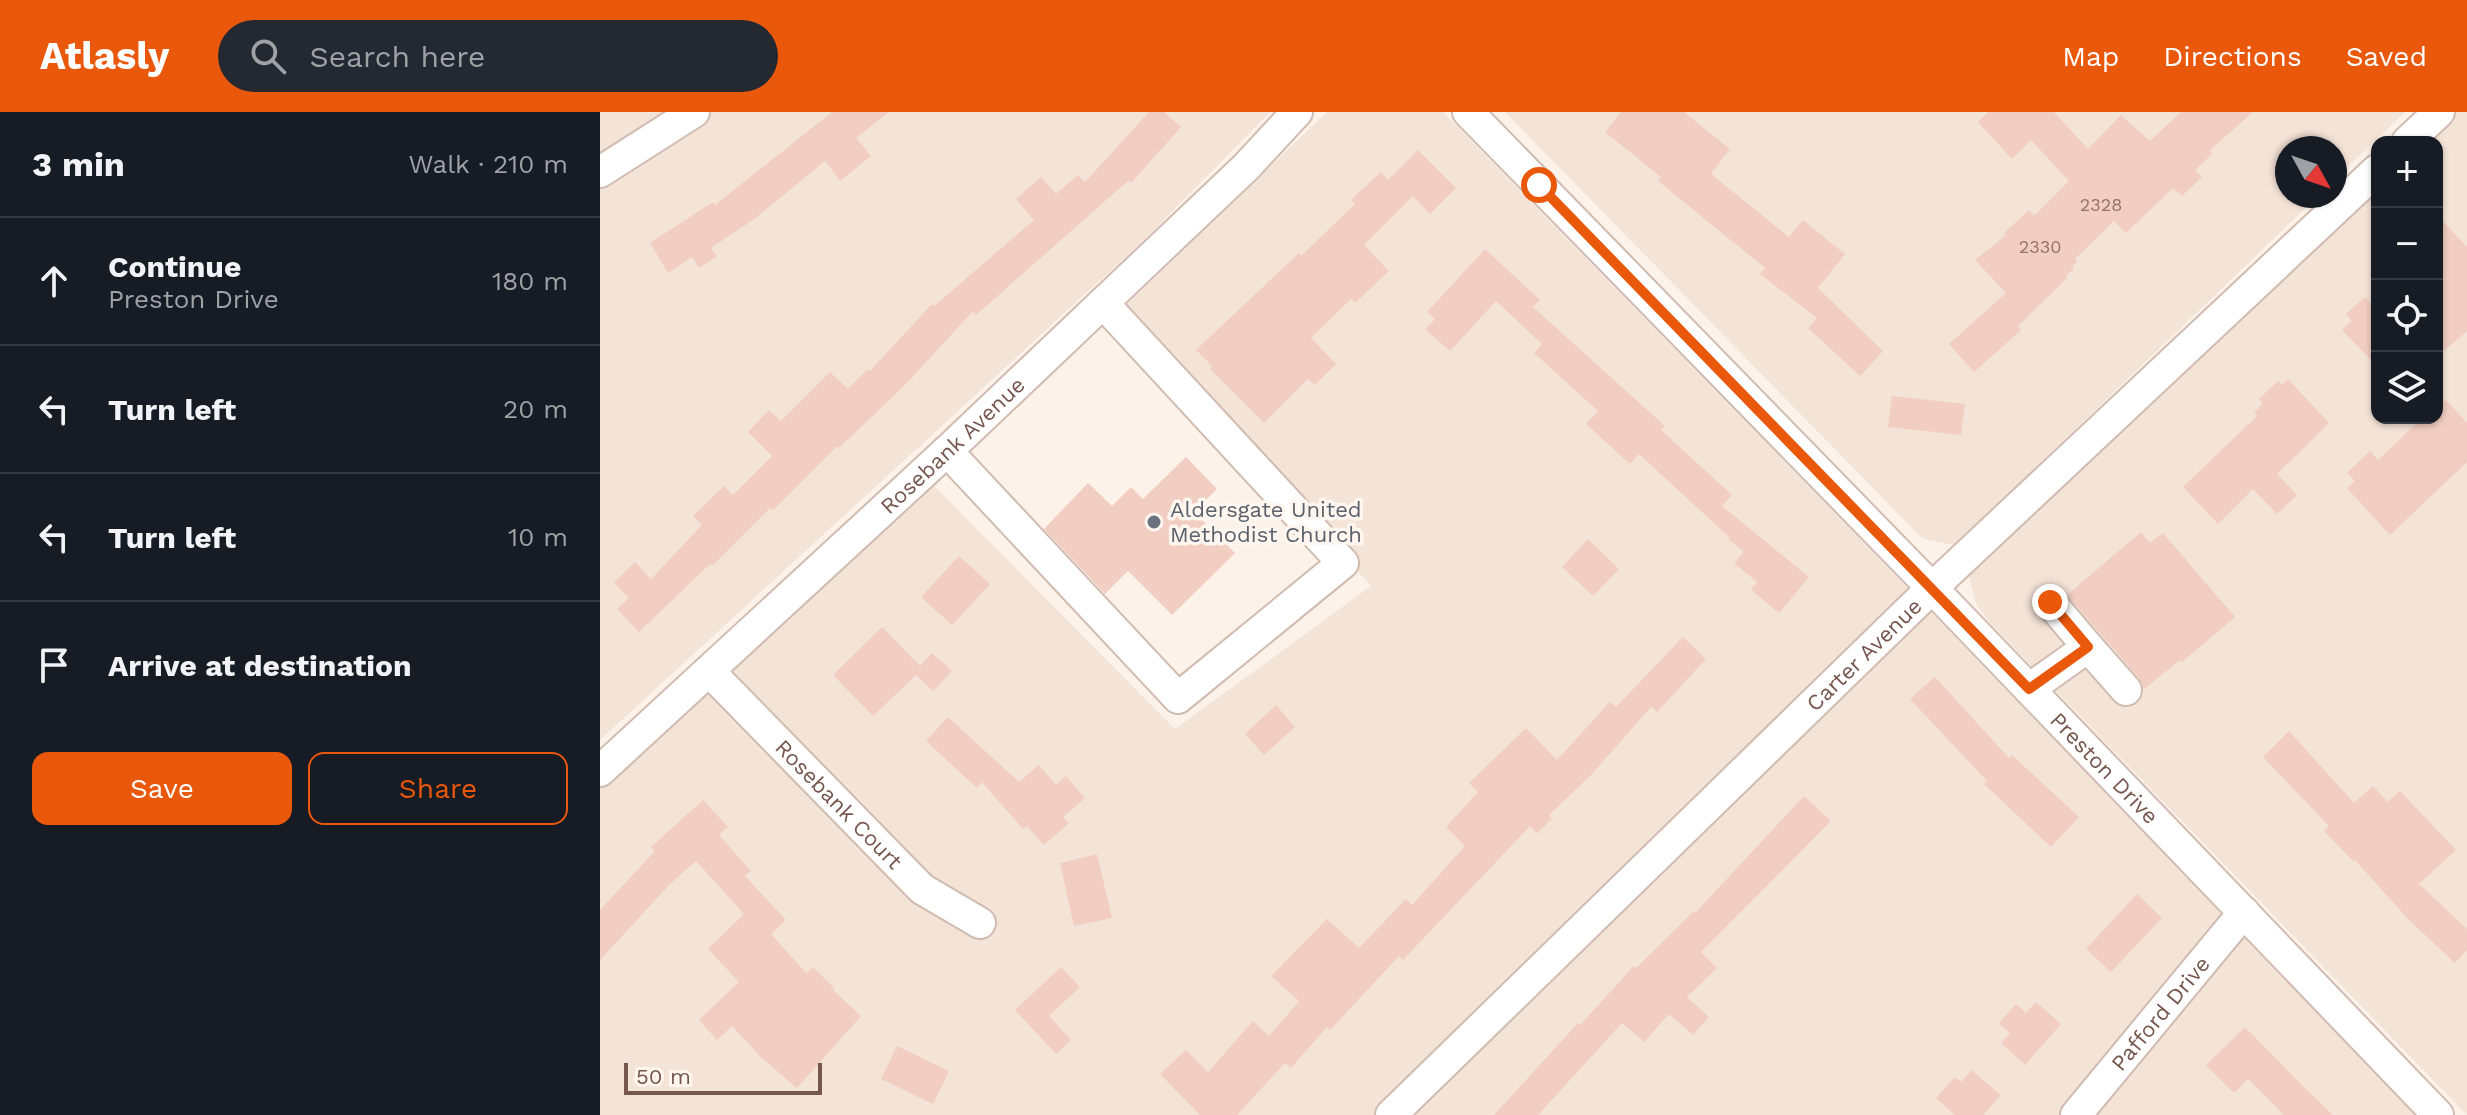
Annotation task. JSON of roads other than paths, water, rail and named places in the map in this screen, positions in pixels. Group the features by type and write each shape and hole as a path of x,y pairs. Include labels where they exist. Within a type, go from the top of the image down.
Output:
{"street":[{"path":"600,172 694,112"},
{"name":"Rosebank Avenue","path":"600,771 947,451 1247,166 1297,112"},
{"name":"Preston Drive","path":"1468,112 1932,588 2438,1115"},
{"path":"2413,136 2439,112"},
{"name":"Carter Avenue","path":"1391,1115 1932,588 2371,176"},
{"path":"947,451 1178,698 1343,563 1103,303"},
{"path":"2050,602 2126,690"},
{"path":"2029,689 2088,647"},
{"name":"Rosebank Court","path":"709,671 922,889 980,923"},
{"name":"Pafford Drive","path":"2076,1115 2244,912"}],"place":[{"name":"Aldersgate United Methodist Church","path":"1154,522"}]}
